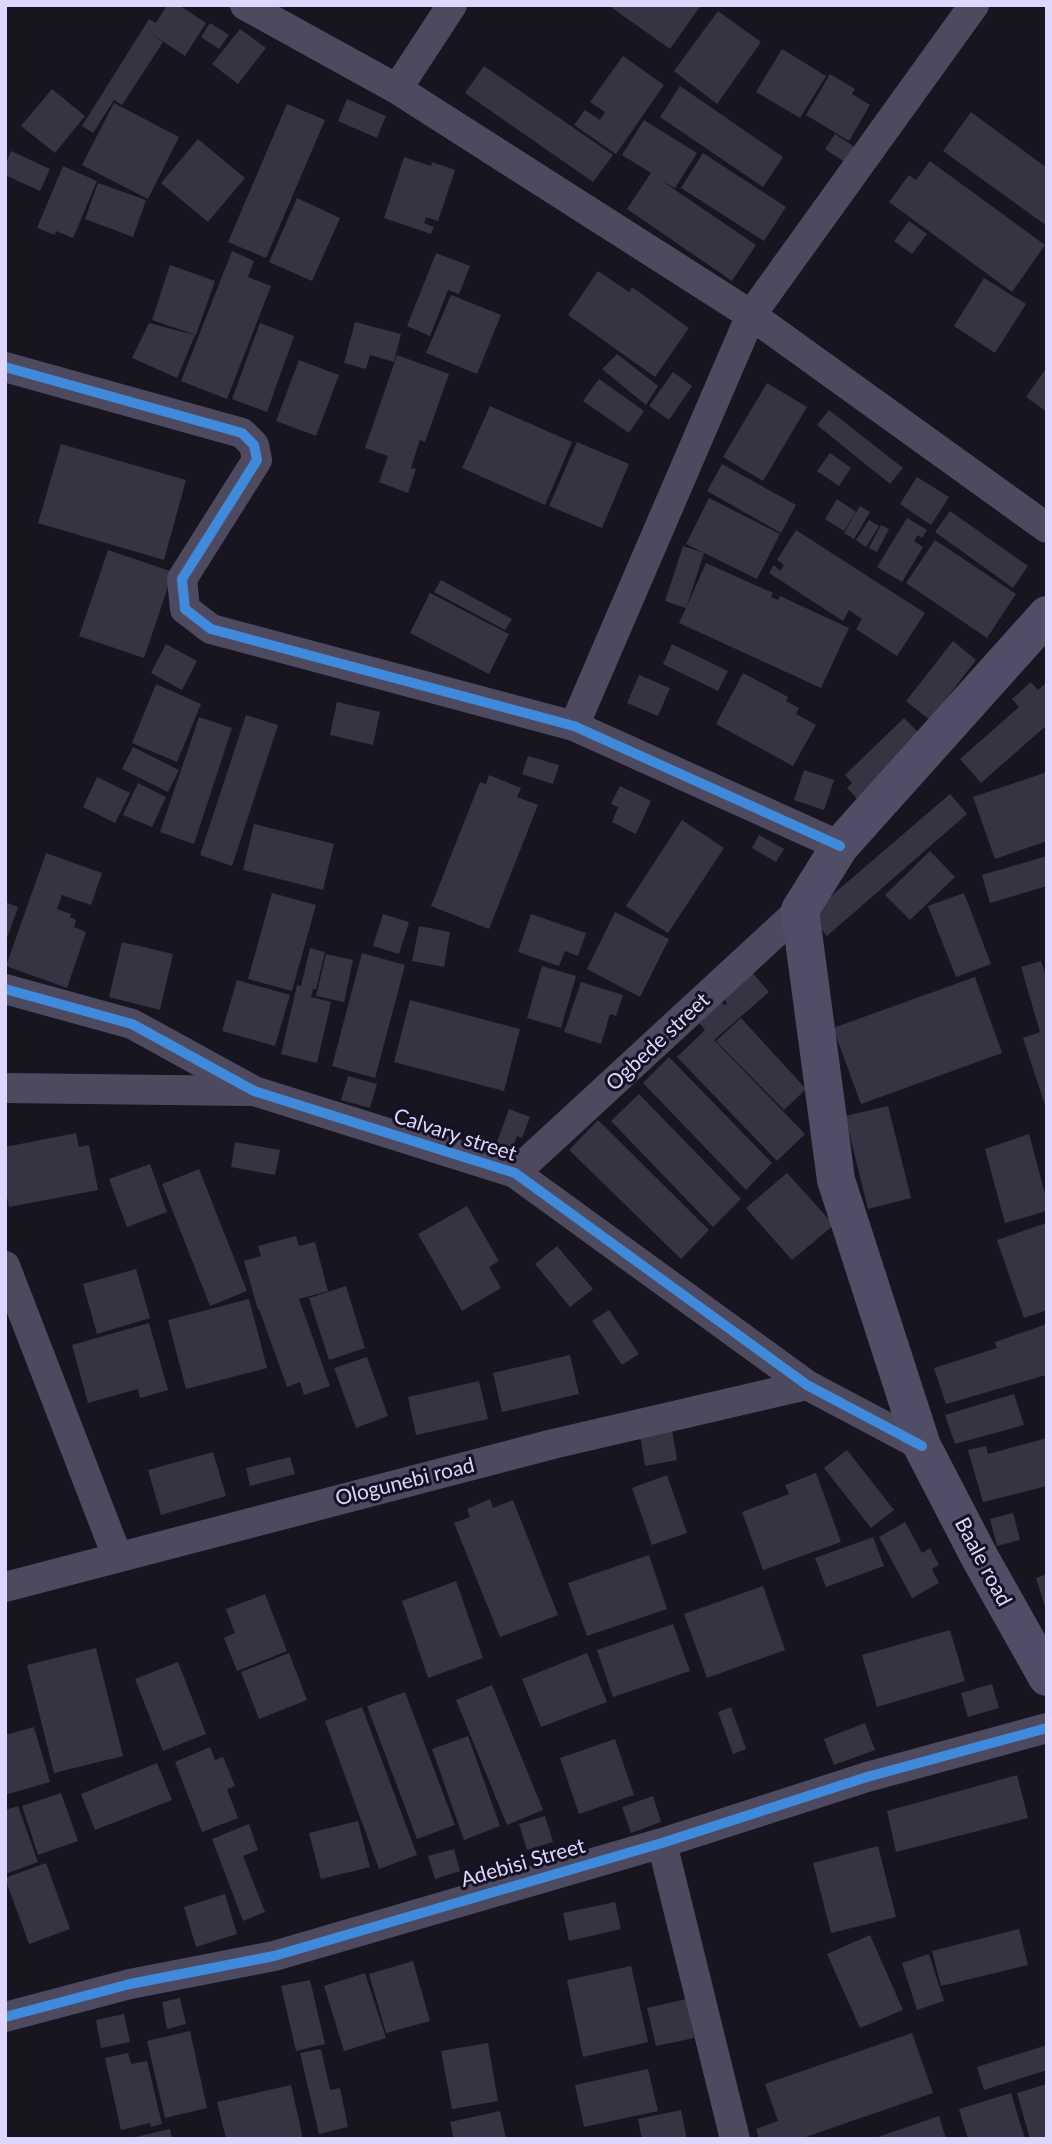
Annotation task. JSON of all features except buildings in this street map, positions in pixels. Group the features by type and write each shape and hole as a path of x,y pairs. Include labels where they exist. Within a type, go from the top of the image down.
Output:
{"street":[{"path":"245,5 397,89 751,315 1047,528"},
{"path":"397,89 452,5"},
{"path":"575,726 751,315 974,5"},
{"path":"5,367 242,433 254,445 257,460 182,579 185,609 211,629 575,726 840,846"},
{"path":"800,910 840,846 1047,615"},
{"name":"Ogbede street","path":"515,1173 800,910"},
{"name":"Baale road","path":"800,910 836,1180 922,1446 980,1558 1047,1677"},
{"name":"Calvary street","path":"5,989 132,1024 254,1091 515,1173 807,1385 922,1446"},
{"path":"5,1088 254,1091"},
{"path":"5,1266 117,1556"},
{"name":"Ologunebi road","path":"5,1587 553,1444 807,1385"},
{"name":"Adebisi Street","path":"5,2017 130,1984 274,1955 662,1843 867,1777 1047,1728"},
{"path":"662,1843 735,2139"}],"cycle path":[{"path":"5,367 242,433 254,445 257,460 182,579 185,609 211,629 574,726 840,846"},
{"path":"5,989 132,1024 254,1091 515,1173 807,1385 922,1446"},
{"path":"5,2017 130,1984 274,1956 662,1843 867,1777 1047,1728"}]}
